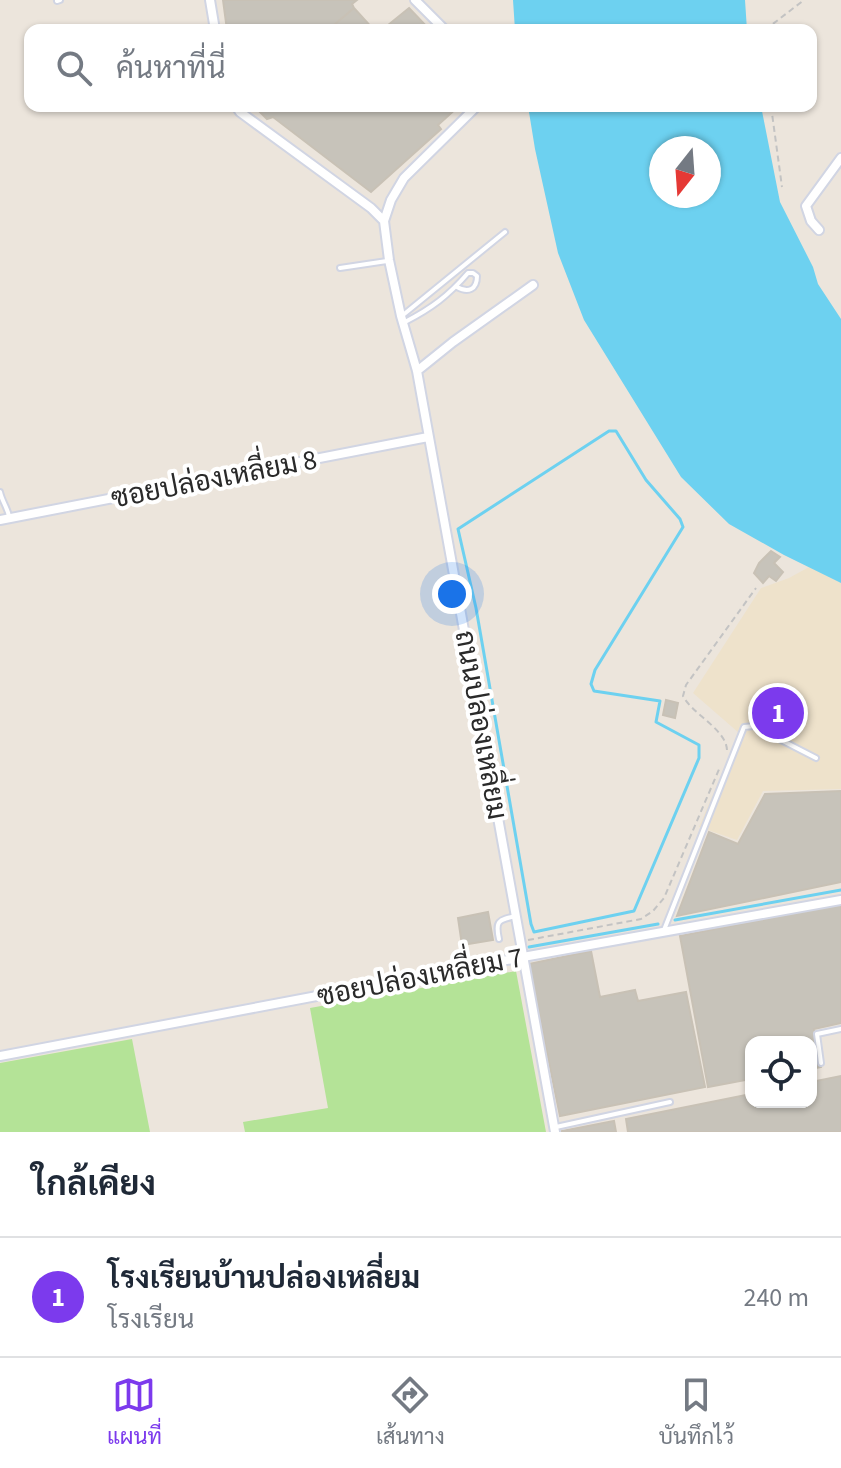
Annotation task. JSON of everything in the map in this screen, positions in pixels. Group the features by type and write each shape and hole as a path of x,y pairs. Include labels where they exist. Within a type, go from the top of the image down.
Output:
{"street":[{"path":"210,0 214,24"},
{"path":"415,0 439,24"},
{"path":"240,112 371,208 384,221 391,200 404,178 471,112"},
{"path":"819,230 811,221 806,206 841,158"},
{"name":"ถนนปล่องเหลี่ยม","path":"384,221 389,260 417,371 554,1130"},
{"path":"417,371 533,285"},
{"name":"ซอยปล่องเหลี่ยม 8","path":"5,520 428,437"},
{"name":"ซอยปล่องเหลี่ยม 7","path":"0,1056 841,900"}],"lane":[{"path":"402,319 505,232"},
{"path":"340,268 389,260"},
{"path":"402,319 437,304 468,273 477,276 476,285 471,290 457,287"},
{"path":"0,492 1,499 6,503 5,520"},
{"path":"663,932 744,727 754,726 816,758"},
{"path":"499,939 496,927 499,922 516,916"},
{"path":"821,1063 817,1034 841,1029"},
{"path":"554,1130 670,1102"}],"path":[{"path":"773,24 804,0"},
{"path":"772,112 782,187"},
{"path":"727,752 723,736 688,705 683,696 686,685 756,588"},
{"path":"520,942 641,919 653,911 664,898 720,766"}],"shaded area":[{"path":"809,567 841,583 841,789 763,791 737,840 699,827 739,733 693,693 761,588"}],"green space":[{"path":"516,971 546,1132 245,1132 243,1122 328,1108 310,1008"},
{"path":"132,1039 150,1132 0,1132 0,1063"}],"water":[{"path":"513,0 745,0 747,24 515,24"},
{"path":"529,112 762,112 780,202 813,267 818,284 841,319 841,583 729,524 681,477 584,320 558,253"}],"building":[{"path":"223,0 357,0 352,4 354,8 335,24 226,24"},
{"path":"354,8 369,24 335,24"},
{"path":"409,8 424,24 389,24"},
{"path":"260,112 452,112 438,125 441,129 371,192 273,117 267,119"},
{"path":"771,551 780,557 774,563 783,572 776,581 769,576 763,583 754,573"},
{"path":"666,700 678,703 675,718 663,715"},
{"path":"841,791 841,882 677,916 709,832 738,844 765,794"},
{"path":"841,904 841,1023 814,1029 815,1036 745,1036 745,1080 708,1087 680,936"},
{"path":"488,912 493,940 462,945 458,918"},
{"path":"591,951 600,997 635,990 638,1001 686,992 705,1087 560,1116 529,964"},
{"path":"817,1045 821,1067 817,1068"},
{"path":"841,1076 841,1132 628,1132 626,1119 745,1095 745,1108 817,1108 817,1081"},
{"path":"614,1121 616,1132 562,1132 562,1131"}],"waterway":[{"path":"609,431 616,431 646,480 680,519 683,527 595,670 591,684 594,691 660,701 656,722 699,745 699,758 634,911 534,932 476,608 458,529 609,431"},
{"path":"675,920 841,890"},
{"path":"529,947 658,924"}],"place":[{"name":"โรงเรียนบ้านปล่องเหลี่ยม","path":"778,713"}]}
